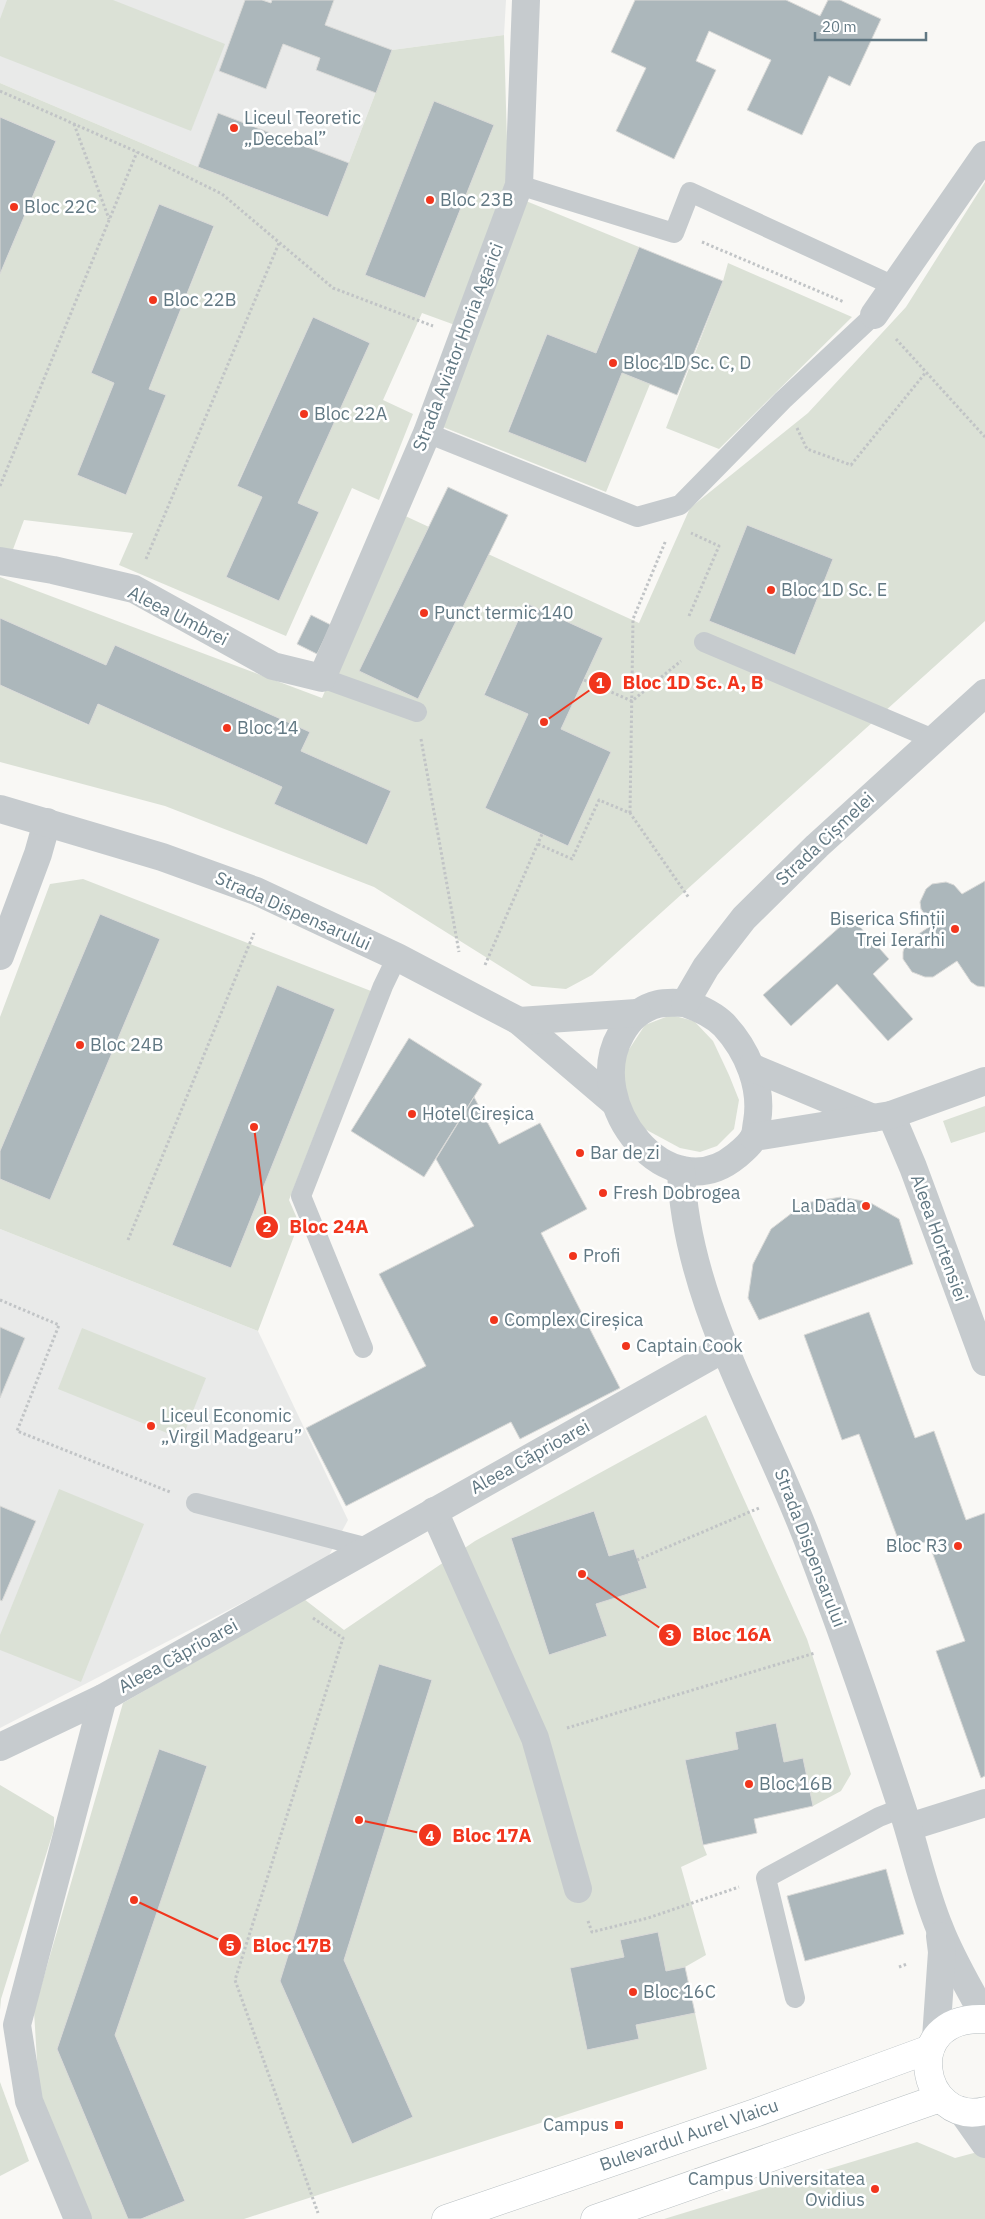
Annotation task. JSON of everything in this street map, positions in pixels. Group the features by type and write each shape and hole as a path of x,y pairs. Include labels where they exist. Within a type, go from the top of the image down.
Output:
{"main road":[{"name":"Bulevardul Aurel Vlaicu","path":"446,2219 755,2113 933,2043 950,2025 967,2018 985,2019"},
{"path":"933,2043 927,2066 931,2083 962,2106"},
{"path":"594,2219 633,2213 962,2106"}],"street":[{"name":"Strada Aviator Horia Agarici","path":"322,678 427,433 461,337 519,185 526,0"},
{"path":"874,315 985,155"},
{"name":"Aleea Umbrei","path":"0,561 53,570 134,589 273,666 322,678"},
{"name":"Strada Cișmelei","path":"685,1003 706,967 744,918 816,846 985,693"},
{"name":"Strada Dispensarului","path":"0,809 162,857 256,891 397,957 519,1021 614,1102"},
{"path":"0,956 38,854 47,822"},
{"name":"Strada Dispensarului","path":"519,1021 637,1013 659,1004 685,1003 706,1011 723,1024 738,1042 751,1067 757,1086 759,1111 754,1137 744,1150 731,1160 716,1167 698,1171 681,1170 661,1161 642,1147 628,1130 614,1102 610,1081 610,1060 616,1041 624,1027 637,1013"},
{"path":"751,1067 882,1117"},
{"path":"754,1137 882,1117 985,1081"},
{"name":"Aleea Hortensiei","path":"882,1117 913,1167 985,1362"},
{"name":"Strada Dispensarului","path":"681,1170 682,1203 690,1244 706,1296 725,1348 791,1495 855,1667 906,1818 940,1929 985,2019"},
{"name":"Aleea Căprioarei","path":"78,2219 29,2101 18,2025 103,1698 725,1348"},
{"path":"434,1511 535,1738 578,1889"},
{"path":"0,1747 103,1698"},
{"path":"906,1818 985,1802"},
{"name":"Strada Dispensarului","path":"933,2043 942,1952 940,1929"},
{"path":"962,2106 985,2144"}],"lane":[{"path":"519,185 674,233 690,192 894,286"},
{"path":"427,433 637,516 680,505 783,400 874,315"},
{"path":"704,642 933,739"},
{"path":"322,678 416,712"},
{"path":"363,1348 301,1196 383,986 397,957"},
{"path":"196,1503 368,1548"},
{"path":"795,1998 766,1878 879,1817 906,1818"}],"path":[{"path":"0,90 136,152 222,194 333,288 461,337"},
{"path":"74,123 109,220"},
{"path":"0,486 136,152"},
{"path":"674,233 695,239 874,315 985,437"},
{"path":"134,589 279,243"},
{"path":"807,450 851,465 926,372"},
{"path":"630,813 633,619 680,505"},
{"path":"632,701 704,642 682,631 719,546 673,525"},
{"path":"584,680 632,701"},
{"path":"416,712 459,953"},
{"path":"538,844 572,859 600,800 630,813 689,898"},
{"path":"483,968 542,834"},
{"path":"128,1240 254,932"},
{"path":"0,1300 59,1325 17,1430 174,1494"},
{"path":"637,1560 763,1506"},
{"path":"282,1597 343,1638 235,1980 318,2213"},
{"path":"535,1738 823,1650"},
{"path":"592,1932 648,1918 766,1878"}],"shaded area":[{"name":"Liceul Teoretic „Decebal”","path":"0,0 506,0 504,35 392,50 328,217 198,167 0,83"},
{"path":"7,0 113,0 225,44 191,131 0,56 0,19"},
{"path":"504,35 508,178 455,325 422,313 383,400 413,414 379,500 352,488 286,636 119,565 133,533 24,520 12,552 0,549 0,274 56,141 0,117 0,83 198,167 328,217 392,50","holes":["494,125 425,298 366,275","159,204 214,227 149,389 165,395 125,495 77,475 114,383 91,373","313,317 370,343 298,503 279,601 226,577 262,497 237,485"]},
{"path":"985,182 985,621 592,975 566,989 532,986 374,887 165,806 0,762 0,685 88,725 98,704 282,787 275,804 367,845 391,792 301,751 310,732 115,645 106,665 0,618 0,577 322,698 401,514 429,527 418,699 488,554 639,623 690,508 808,413 906,307","holes":["747,525 833,559 795,654 709,621","526,603 603,638 561,729 611,752 568,846 485,808 528,714 484,694"]},
{"path":"526,201 639,247 596,353 547,334 508,431 586,463 622,373 650,384 606,492 438,425"},
{"path":"728,263 852,317 719,449 666,428 723,281"},
{"path":"83,879 371,991 289,1200 299,1223 258,1331 0,1229 0,1179 50,1200 160,939 100,914 0,1151 0,1017 50,884","holes":["277,985 335,1009 231,1268 173,1245"]},
{"path":"671,1015 694,1021 713,1041 739,1100 734,1129 717,1146 700,1152 680,1148 643,1128 625,1103 620,1084 626,1054 645,1025"},
{"path":"985,1106 985,1132 951,1143 943,1121"},
{"name":"Liceul Economic „Virgil Madgearu”","path":"0,1229 258,1331 348,1520 327,1559 0,1728"},
{"path":"82,1328 206,1378 182,1439 58,1389"},
{"path":"706,1415 807,1639 851,1774 841,1791 813,1806 803,1758 784,1762 776,1723 735,1732 738,1749 685,1760 703,1845 707,1855 681,1867 706,1955 685,1967 666,1971 658,1932 620,1940 624,1957 570,1969 587,2050 639,2039 636,2025 695,2013 707,2069 244,2219 141,2219 185,2200 115,2035 207,1766 160,1749 57,2049 128,2219 90,2219 39,2094 34,2011 123,1703 304,1599 344,1630 475,1541","holes":["594,1511 609,1556 634,1549 647,1587 596,1604 607,1636 549,1655 511,1538","380,1664 432,1680 344,1960 413,2117 352,2144 280,1981"]},
{"path":"59,1489 144,1524 81,1682 0,1650 0,1635"},
{"path":"0,1785 54,1817 54,1829 1,1999 0,2010"},
{"path":"0,2082 29,2161 0,2176"},
{"name":"Campus Universitatea Ovidius","path":"917,2142 955,2158 985,2150 985,2219 664,2219"}],"building":[{"path":"245,0 262,0 271,3 272,0 334,0 325,25 392,50 376,93 316,70 320,58 283,44 266,89 219,71"},
{"path":"635,0 786,0 820,16 828,0 840,0 881,19 850,86 829,76 802,135 747,110 771,60 709,31 696,61 716,70 674,159 616,131 646,68 611,52"},
{"name":"Bloc 23B","path":"434,101 494,125 425,298 365,275"},
{"path":"218,113 349,163 328,217 198,167"},
{"name":"Bloc 22C","path":"0,117 56,141 0,274"},
{"name":"Bloc 22B","path":"159,204 214,226 149,389 166,395 126,495 77,475 114,383 91,373"},
{"name":"Bloc 1D Sc. C, D","path":"639,247 723,281 677,395 622,373 586,463 508,432 547,334 596,353"},
{"name":"Bloc 22A","path":"313,317 370,343 298,503 319,512 279,601 226,577 262,497 237,486"},
{"name":"Punct termic 140","path":"448,487 508,515 418,699 359,671"},
{"name":"Bloc 1D Sc. E","path":"747,525 833,559 795,655 709,621"},
{"path":"526,603 603,638 561,729 611,752 568,846 485,808 528,714 484,695"},
{"path":"311,615 331,625 317,654 297,644"},
{"name":"Bloc 14","path":"0,618 106,665 115,645 310,732 301,751 391,791 367,845 274,804 282,787 98,704 89,725 0,685"},
{"name":"Biserica Sfinții Trei Ierarhi","path":"985,881 985,987 977,986 971,982 957,961 933,977 925,977 912,972 903,959 903,952 905,945 911,939 932,925 921,909 920,902 926,889 932,884 946,882 954,885 962,894"},
{"name":"Bloc 24B","path":"100,914 160,939 50,1200 0,1179 0,1151"},
{"path":"851,917 889,959 873,974 913,1019 888,1041 837,984 791,1026 763,995"},
{"path":"277,985 335,1009 231,1268 172,1245"},
{"name":"Hotel Cireșica","path":"409,1038 482,1084 424,1177 351,1131"},
{"name":"Complex Cireșica","path":"474,1097 499,1144 540,1123 587,1209 541,1233 620,1388 520,1439 511,1422 346,1506 306,1428 426,1366 379,1274 474,1226 436,1159"},
{"path":"841,1197 869,1202 899,1219 913,1264 759,1320 748,1298 753,1264 771,1229 805,1203"},
{"name":"Bloc R3","path":"869,1312 915,1438 934,1431 966,1520 985,1513 985,1776 981,1778 936,1651 965,1641 928,1541 902,1550 859,1434 842,1440 804,1335"},
{"path":"0,1327 25,1338 0,1398"},
{"path":"0,1506 36,1521 2,1601 0,1600"},
{"path":"594,1511 609,1556 634,1549 647,1588 596,1604 607,1636 549,1655 511,1538"},
{"path":"379,1664 432,1680 344,1960 413,2117 352,2144 280,1981"},
{"name":"Bloc 16B","path":"776,1723 784,1762 803,1758 813,1806 754,1819 757,1833 703,1845 685,1760 738,1749 735,1732"},
{"path":"159,1749 207,1766 115,2035 185,2201 141,2219 128,2219 57,2049"},
{"path":"886,1869 904,1934 805,1961 787,1896"},
{"name":"Bloc 16C","path":"658,1932 666,1971 685,1967 695,2013 636,2025 639,2039 587,2050 570,1968 624,1957 620,1940"}],"place":[{"name":"Liceul Teoretic „Decebal”","path":"234,128"},
{"name":"Bloc 23B","path":"430,200"},
{"name":"Bloc 22C","path":"14,207"},
{"name":"Bloc 22B","path":"153,300"},
{"name":"Bloc 1D Sc. C, D","path":"613,363"},
{"name":"Bloc 22A","path":"304,414"},
{"name":"Bloc 1D Sc. E","path":"771,590"},
{"name":"Punct termic 140","path":"424,613"},
{"name":"Bloc 1D Sc. A, B","path":"544,722"},
{"name":"Bloc 14","path":"227,728"},
{"name":"Biserica Sfinții Trei Ierarhi","path":"955,929"},
{"name":"Bloc 24B","path":"80,1045"},
{"name":"Hotel Cireșica","path":"412,1114"},
{"name":"Bloc 24A","path":"254,1127"},
{"name":"Bar de zi","path":"580,1153"},
{"name":"Fresh Dobrogea","path":"603,1193"},
{"name":"La Dada","path":"866,1206"},
{"name":"Profi","path":"573,1256"},
{"name":"Complex Cireșica","path":"494,1320"},
{"name":"Captain Cook","path":"626,1346"},
{"name":"Liceul Economic „Virgil Madgearu”","path":"151,1426"},
{"name":"Bloc R3","path":"958,1546"},
{"name":"Bloc 16A","path":"582,1574"},
{"name":"Bloc 16B","path":"749,1784"},
{"name":"Bloc 17A","path":"359,1820"},
{"name":"Bloc 17B","path":"134,1900"},
{"name":"Bloc 16C","path":"633,1992"},
{"name":"Campus","path":"619,2125"},
{"name":"Campus Universitatea Ovidius","path":"875,2189"}]}
